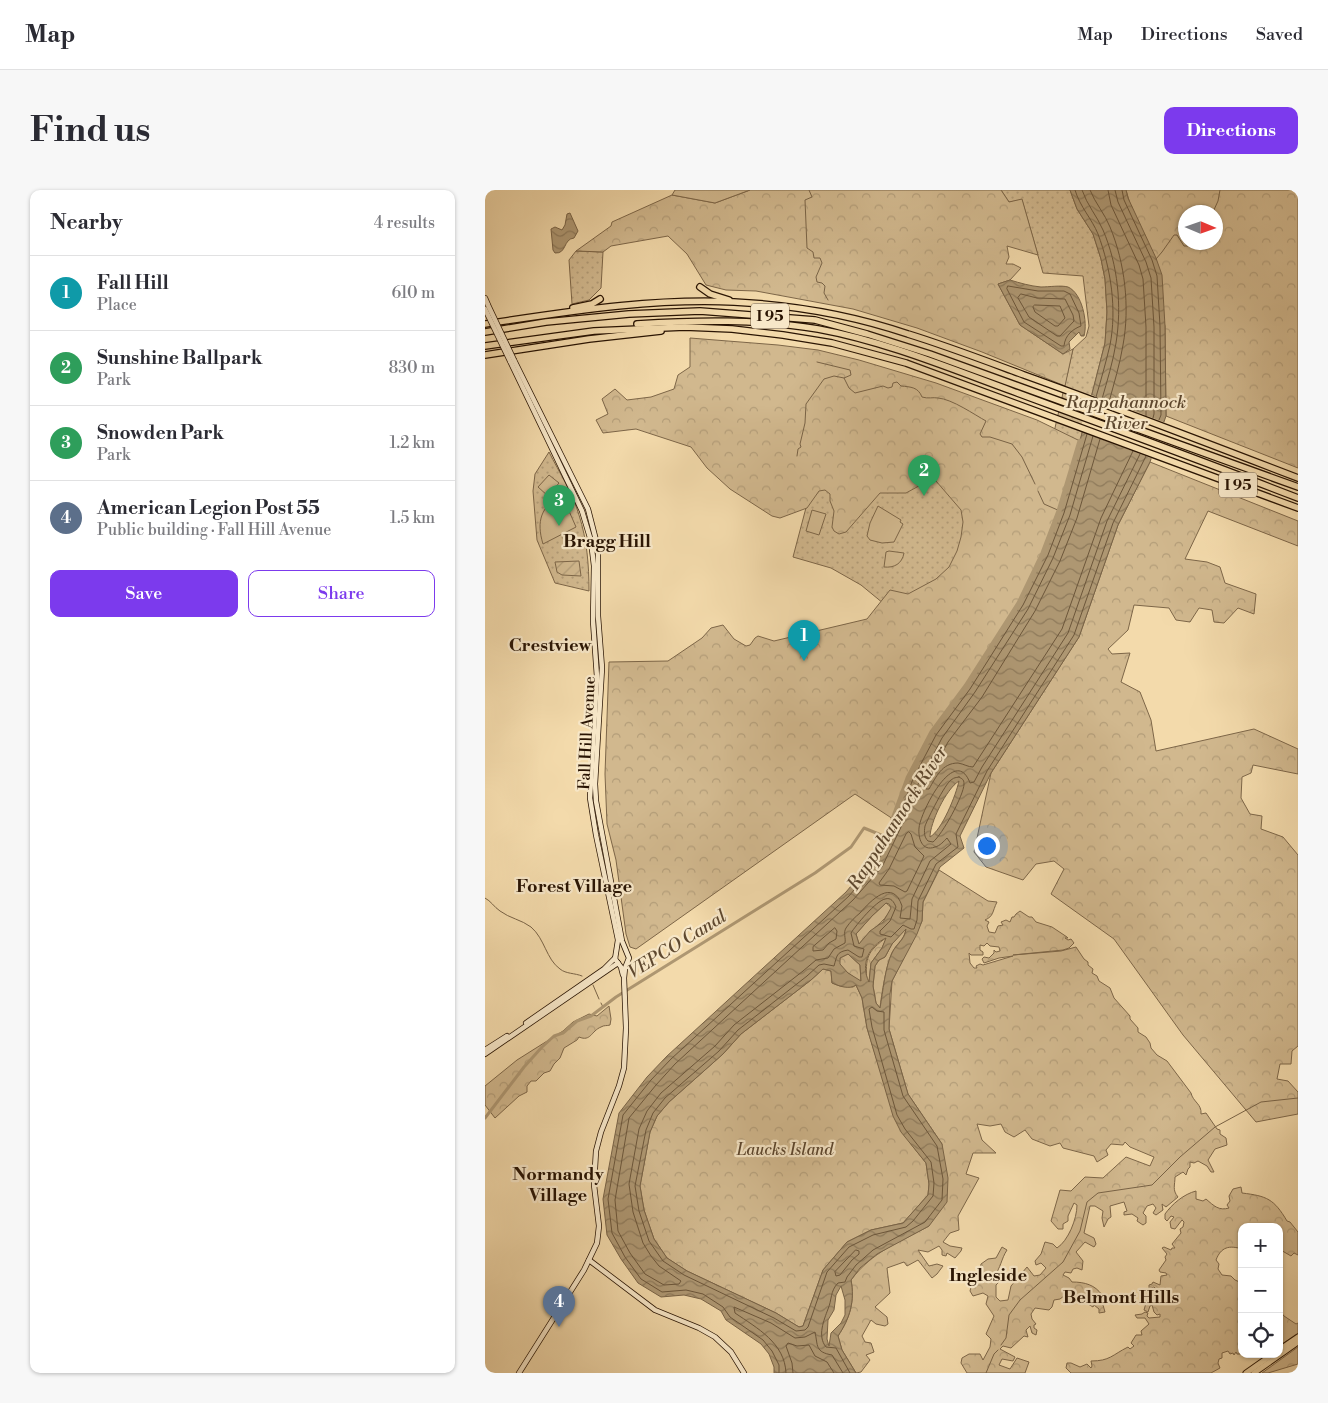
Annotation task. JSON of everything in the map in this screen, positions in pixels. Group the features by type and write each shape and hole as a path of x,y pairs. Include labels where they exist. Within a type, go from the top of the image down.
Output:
{"highway":[{"path":"700,287 710,294 733,302"},
{"path":"563,313 570,309 592,304 599,299"},
{"name":"I 95","path":"485,324 635,304 676,302 733,302 792,308 867,322 908,334 1052,385 1298,478"},
{"name":"I 95","path":"485,332 546,322 629,314 700,311 815,320 929,354 1298,487"},
{"name":"I 95","path":"485,346 637,324 713,320 749,321 818,330 855,338 929,360 1298,498"},
{"name":"I 95","path":"594,331 636,328 706,328 783,335 831,343 906,363 1298,508"},
{"path":"485,355 589,339 706,328"}],"main road":[{"name":"Fall Hill Avenue","path":"485,298 486,307 590,514 598,548 599,624 602,668 595,784 596,801 622,941 629,958 625,968 624,980 626,1028 624,1068 596,1151 595,1190 599,1230 597,1242 589,1260 519,1373"},
{"name":"Fall Hill Avenue","path":"512,360 582,511 591,541 594,566 593,621 597,676 590,798 618,940 616,955 624,980"},
{"path":"593,621 599,624"},
{"path":"601,970 611,958 615,946 612,915"},
{"path":"485,1050 601,970 620,951 626,952"},
{"path":"485,1054 619,964 623,965 627,962"},
{"path":"589,1260 655,1310 696,1326 715,1337 731,1352 744,1373"},
{"path":"1283,1347 1298,1337"},
{"path":"1254,1373 1298,1342"},
{"path":"1247,1373 1268,1358"}],"green space":[{"path":"675,190 750,190 715,203 672,195"},
{"path":"750,190 1001,190 1009,202 1022,199 1038,255 1007,246 1009,257 1006,264 1013,264 1021,268 1010,280 998,284 1020,325 1063,354 1073,349 1065,386 917,328 853,309 756,291 726,290 706,285 687,254 668,236 611,246 603,252 576,251 611,226 612,222 672,195 715,203"},
{"path":"1001,190 1070,190 1077,209 1093,234 1101,259 1105,279 1107,312 1105,343 1080,441 1059,511 1043,553 1019,603 966,686 932,732 908,778 889,608 861,585 831,568 793,557 812,485 1052,441 1073,349 1086,337 1089,326 1083,276 1043,273 1022,200 1009,202"},
{"path":"1126,190 1298,190 1298,468 1166,416 1165,326"},
{"path":"576,251 603,252 601,288 589,300 572,304 569,260"},
{"path":"690,338 818,350 859,360 936,383 1037,420 1080,441 1059,511 1043,553 1019,603 966,686 932,732 908,778 893,819 855,794 636,949 630,947 626,934 616,860 607,824 605,774 609,662 668,661 702,638 711,628 723,625 734,639 746,646 750,645 758,636 774,641 867,619 890,590 908,594 936,579 949,567 957,551 963,522 961,510 936,481 928,481 906,493 880,493 846,532 839,534 832,527 834,511 830,501 830,494 825,490 819,491 807,508 780,518 772,516 730,489 707,468 691,447 636,429 603,433 596,420 608,414 602,399 615,389 627,400 651,397 674,389 678,375 690,367"},
{"path":"549,452 573,499 582,524 589,572 589,591 555,583 537,540 533,491 535,474"},
{"path":"1150,462 1298,521 1298,546 1208,511 1185,559 1207,562 1220,567 1225,583 1256,594 1254,614 1238,608 1224,623 1214,622 1212,610 1199,608 1190,622 1176,620 1169,608 1134,605 1128,630 1108,649 1112,654 1130,653 1121,682 1140,692 1151,720 1156,751 1254,729 1298,749 1298,774 1253,765 1251,773 1242,777 1241,798 1250,814 1262,816 1261,829 1283,837 1298,855 1298,1046 1292,1051 1291,1064 1280,1064 1277,1079 1288,1081 1298,1092 1298,1114 1256,1122 1183,1035 1114,939 1051,894 1064,869 1054,861 1036,864 1023,880 986,867 974,852 991,773 1079,637 1118,525"},
{"path":"549,475 559,483 548,496 538,487"},
{"path":"562,495 576,527 543,544 540,528 542,515 549,504"},
{"path":"878,506 901,520 900,522 903,524 894,542 882,543 870,540 867,536 870,523"},
{"path":"812,510 826,514 819,535 806,531"},
{"path":"886,552 904,553 897,564 891,567 884,567"},
{"path":"579,561 581,576 562,575 557,572 555,562"},
{"path":"939,870 988,901 997,902 991,915 985,920 989,922 987,926 989,932 995,933 998,926 1003,925 1001,922 1006,920 1010,922 1012,917 1020,911 1032,917 1036,922 1052,927 1067,937 1065,938 1068,940 1071,939 1074,943 1069,948 1063,950 1013,955 1061,951 1076,947 1088,962 1088,965 1093,969 1092,973 1097,976 1099,981 1110,988 1114,998 1138,1028 1138,1032 1146,1037 1157,1055 1167,1061 1191,1093 1200,1108 1201,1114 1206,1113 1217,1129 1220,1130 1220,1134 1226,1138 1227,1145 1215,1149 1208,1160 1214,1172 1211,1172 1207,1166 1198,1161 1190,1162 1186,1175 1183,1172 1175,1177 1174,1190 1178,1197 1166,1207 1162,1204 1163,1210 1156,1215 1153,1213 1156,1208 1153,1204 1147,1206 1143,1213 1146,1216 1146,1223 1143,1225 1132,1214 1124,1215 1124,1212 1127,1211 1124,1202 1110,1206 1111,1217 1104,1227 1103,1211 1095,1206 1090,1206 1084,1233 1094,1238 1096,1244 1094,1247 1085,1242 1076,1252 1083,1261 1082,1270 1073,1269 1071,1273 1065,1272 1063,1275 1072,1282 1093,1286 1102,1295 1097,1302 1103,1305 1105,1312 1099,1313 1099,1309 1094,1305 1093,1307 1088,1304 1088,1297 1079,1302 1067,1300 1067,1297 1064,1296 1054,1300 1049,1310 1035,1308 1031,1314 1036,1324 1034,1328 1037,1330 1036,1335 1032,1333 1030,1326 1026,1330 1028,1337 1024,1336 1011,1348 1003,1346 1000,1349 1015,1357 1013,1361 1002,1359 999,1365 1010,1369 1017,1358 1029,1362 1025,1373 967,1373 961,1363 962,1358 969,1354 980,1354 983,1360 990,1347 991,1339 986,1334 994,1316 986,1304 988,1296 983,1293 973,1296 970,1291 972,1284 981,1264 988,1259 996,1258 1002,1247 1007,1250 994,1276 1003,1278 996,1285 996,1297 1000,1301 1008,1300 1011,1286 1027,1267 1034,1276 1040,1275 1046,1268 1041,1263 1036,1265 1035,1261 1041,1254 1045,1242 1053,1244 1057,1248 1061,1245 1071,1229 1075,1217 1077,1205 1074,1203 1068,1216 1068,1221 1063,1224 1063,1229 1058,1229 1051,1221 1060,1190 1071,1191 1085,1177 1103,1178 1126,1157 1150,1166 1154,1157 1130,1147 1125,1142 1123,1145 1111,1144 1106,1150 1108,1155 1097,1162 1094,1156 1063,1148 1060,1143 1050,1146 1032,1139 1025,1130 1014,1137 1005,1132 1001,1124 990,1126 977,1124 982,1140 996,1153 973,1153 966,1174 979,1178 958,1216 959,1230 950,1233 943,1242 950,1246 962,1248 961,1251 955,1258 947,1253 946,1256 942,1255 942,1250 939,1246 928,1252 918,1250 929,1266 937,1264 943,1266 932,1278 918,1260 907,1266 904,1262 887,1268 890,1293 875,1307 887,1317 888,1324 885,1326 876,1324 871,1320 862,1336 865,1342 871,1343 874,1352 866,1355 870,1360 861,1372 856,1373 842,1350 838,1336 846,1323 851,1309 851,1280 859,1270 877,1255 896,1243 929,1226 942,1144 908,1094 889,1029 892,981 922,921 923,902","holes":["987,943 990,946 999,947 1000,951 996,952 994,950 994,953 989,958 984,957 982,959 984,963 1013,956 983,965 980,964 976,966 977,968 974,968 970,963 969,953 971,955 983,955 980,945 984,946"]},
{"path":"886,903 892,908 881,923 859,944 856,934"},
{"path":"906,928 903,938 893,951 889,962 880,1008 876,1003 873,986 875,966 879,960 885,957 892,944"},
{"path":"887,937 882,948 871,963 869,982 867,982 866,967 871,951"},
{"path":"848,954 860,965 861,982 839,964 840,958"},
{"name":"Laucks Island","path":"823,969 831,971 832,983 840,986 853,987 856,985 862,998 867,1028 889,1099 911,1144 926,1163 929,1184 928,1195 903,1223 871,1230 847,1242 823,1270 803,1326 799,1327 776,1313 687,1271 667,1258 654,1239 644,1210 640,1186 650,1132 657,1116 669,1102 723,1054 741,1034"},
{"path":"609,1006 610,1025 603,1026 589,1037 579,1037 564,1048 560,1058 550,1071 544,1073 536,1081 531,1081 527,1086 527,1092 519,1096 495,1118 485,1105 485,1086 517,1060 563,1031 573,1022 589,1014 597,1016"},
{"path":"1241,1187 1242,1193 1264,1197 1274,1203 1298,1232 1298,1255 1294,1253 1291,1256 1283,1251 1283,1223 1238,1223 1238,1248 1226,1248 1220,1252 1216,1260 1222,1275 1231,1276 1238,1281 1238,1354 1236,1352 1234,1355 1233,1353 1230,1354 1228,1351 1222,1353 1222,1358 1219,1359 1218,1363 1220,1368 1211,1373 1071,1373 1066,1368 1067,1363 1080,1367 1087,1364 1091,1368 1091,1361 1107,1359 1128,1347 1130,1349 1134,1346 1131,1343 1136,1335 1142,1335 1141,1331 1149,1324 1145,1318 1137,1318 1135,1315 1145,1312 1148,1313 1147,1316 1149,1318 1160,1317 1160,1314 1157,1315 1154,1312 1152,1305 1148,1312 1144,1310 1146,1303 1142,1304 1141,1298 1149,1302 1153,1297 1158,1298 1157,1290 1154,1287 1149,1289 1149,1285 1153,1282 1160,1285 1161,1276 1167,1275 1159,1270 1166,1260 1167,1254 1162,1248 1171,1250 1175,1248 1172,1244 1181,1233 1180,1229 1183,1227 1184,1222 1182,1220 1175,1229 1171,1228 1170,1222 1174,1217 1171,1216 1167,1221 1165,1219 1165,1214 1171,1207 1183,1197 1196,1191 1196,1199 1203,1201 1206,1199 1219,1208 1229,1208 1227,1205 1233,1189"},
{"path":"1283,1315 1296,1324 1298,1323 1298,1334 1283,1343"},
{"path":"1298,1347 1298,1364 1262,1373 1283,1358"}],"water":[{"name":"Rappahannock River","path":"1070,190 1126,190 1156,258 1162,275 1165,326 1166,416 1150,462 1118,525 1079,637 991,773 960,836 964,848 940,867 923,902 922,921 917,934 892,981 889,1029 908,1094 942,1144 948,1178 947,1202 929,1226 877,1254 860,1268 851,1280 851,1309 846,1323 838,1336 842,1350 856,1373 774,1373 774,1367 769,1354 761,1344 726,1320 721,1311 701,1299 684,1295 661,1297 638,1283 621,1259 607,1235 603,1199 619,1113 647,1077 667,1056 846,892 873,860 893,819 908,778 932,732 966,686 1019,603 1043,553 1059,511 1080,441 1105,343 1107,312 1105,279 1101,259 1093,234 1077,209","holes":["959,781 944,820 930,837 933,823 940,807 954,785","886,903 889,904 891,908 883,922 870,931 859,944 856,934","906,929 904,936 890,959 880,1008 876,1003 873,986 875,966 879,960 885,957 892,944","886,938 882,948 871,963 869,982 865,969 866,962 875,946","848,954 860,965 861,981 848,973 840,964 840,958","823,969 831,971 832,983 847,987 856,985 862,998 867,1028 893,1116 901,1132 926,1163 929,1184 928,1195 903,1223 871,1230 847,1242 823,1270 803,1326 799,1327 776,1313 687,1271 667,1258 654,1239 644,1210 640,1186 650,1132 657,1116 669,1102 723,1054 741,1034","841,1286 845,1300 845,1315 841,1323 831,1333 829,1346 827,1339 828,1320 834,1310 836,1295"]},
{"path":"570,213 578,231 574,238 568,241 559,253 555,253 551,229 555,227 562,230 567,214"},
{"path":"1010,280 1037,287 1065,286 1073,290 1083,308 1084,336 1081,336 1079,332 1069,342 1070,349 1063,354 1020,325 998,284"}],"pier":[{"path":"1089,394 1166,423 1153,459 1080,431"}],"waterway":[{"path":"809,190 812,197 805,200 807,248 813,252 814,258 820,258 822,263 816,277 817,282 825,286 824,293 828,300"},
{"path":"1216,205 1220,190"},
{"path":"1156,259 1174,235 1178,237"},
{"path":"817,362 850,370 851,375 844,378 849,388 855,393 883,386 892,387 893,383 897,382 901,386 916,389 922,397 944,399 963,408 986,421 980,434 982,437 990,437 1012,444 1022,457 1035,484"},
{"path":"797,456 798,449 801,447 806,404 824,379 834,376 844,378"},
{"path":"893,819 908,778 932,732 966,686 1019,603 1043,553 1059,511 1080,441"},
{"path":"1038,491 1044,504 1060,511"},
{"name":"VEPCO Canal","path":"485,1118 524,1067 554,1036 563,1033 577,1021 591,1016 616,997 815,873 851,847 864,828 886,837"},
{"path":"485,898 504,913 531,927 536,932 555,965 565,972 582,976"},
{"path":"593,985 599,999"},
{"name":"VEPCO Canal","path":"601,1003 603,1007"},
{"path":"1001,1345 1006,1338 1009,1315 1020,1300 1063,1262 1080,1231 1087,1202 1098,1193 1152,1185 1180,1157 1215,1127 1261,1102 1298,1098"},
{"path":"986,1373 994,1354 998,1350"}],"place":[{"name":"Sunshine Ballpark","path":"924,496"},
{"name":"Snowden Park","path":"559,526"},
{"name":"Fall Hill","path":"804,661"},
{"name":"American Legion Post 55","path":"559,1327"}],"district":[{"name":"Bragg Hill","path":"607,541"},
{"name":"Crestview","path":"550,645"},
{"name":"Forest Village","path":"574,886"},
{"name":"Normandy Village","path":"558,1184"},
{"name":"Ingleside","path":"988,1275"},
{"name":"Belmont Hills","path":"1121,1297"}]}
